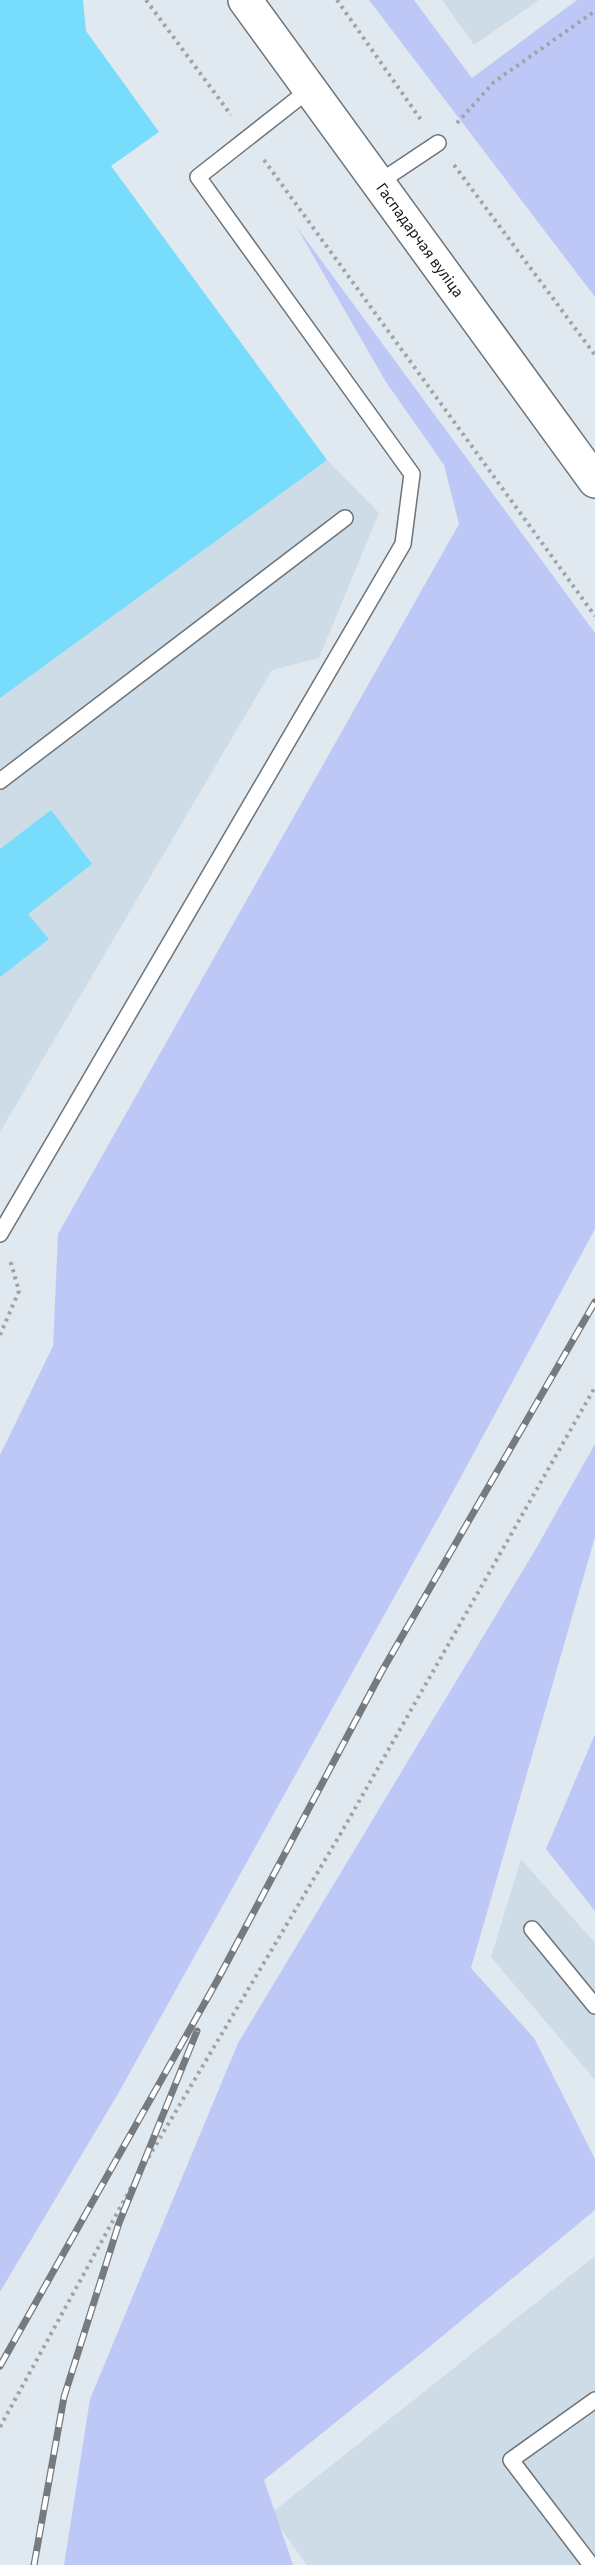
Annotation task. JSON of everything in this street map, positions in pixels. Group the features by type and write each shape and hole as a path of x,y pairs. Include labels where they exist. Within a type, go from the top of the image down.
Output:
{"street":[{"name":"Гаспадарчая вуліца","path":"244,0 595,481"}],"lane":[{"path":"1,1232 403,544 412,474 198,177 310,89"},
{"path":"378,183 438,143"},
{"path":"0,781 345,518"},
{"path":"532,1929 595,2006"},
{"path":"591,2565 511,2460 595,2400"}],"path":[{"path":"146,0 595,616"},
{"path":"337,0 438,143 595,355"},
{"path":"438,143 494,82 595,11"},
{"path":"0,1335 19,1292 1,1232"},
{"path":"0,2427 138,2175 341,1833 595,1387"}],"shaded area":[{"path":"0,0 86,32 111,166 327,460 379,513 319,658 272,670 0,1132"},
{"path":"369,0 414,0 472,78 577,0 595,0 595,297"},
{"path":"442,0 539,0 474,45"},
{"path":"296,226 595,633 595,1229 456,1486 119,2092 0,2292 0,1455 53,1346 58,1234 459,524 444,465 386,382"},
{"path":"595,1444 595,1537 471,1968 534,2038 595,2159 595,2210 264,2480 293,2565 64,2565 90,2399 238,2043 534,1552"},
{"path":"595,1734 595,1911 546,1849"},
{"path":"521,1859 595,1943 595,2080 491,1957"},
{"path":"595,2256 595,2565 307,2565 270,2514"}],"building":[{"path":"0,0 83,0 86,31 159,132 111,166 327,460 0,698"},
{"path":"51,810 92,864 28,914 49,939 0,977 0,849"}],"railway":[{"path":"0,2366 217,1981 382,1671 595,1302"},
{"path":"34,2565 64,2397 119,2223 197,2031"}]}
